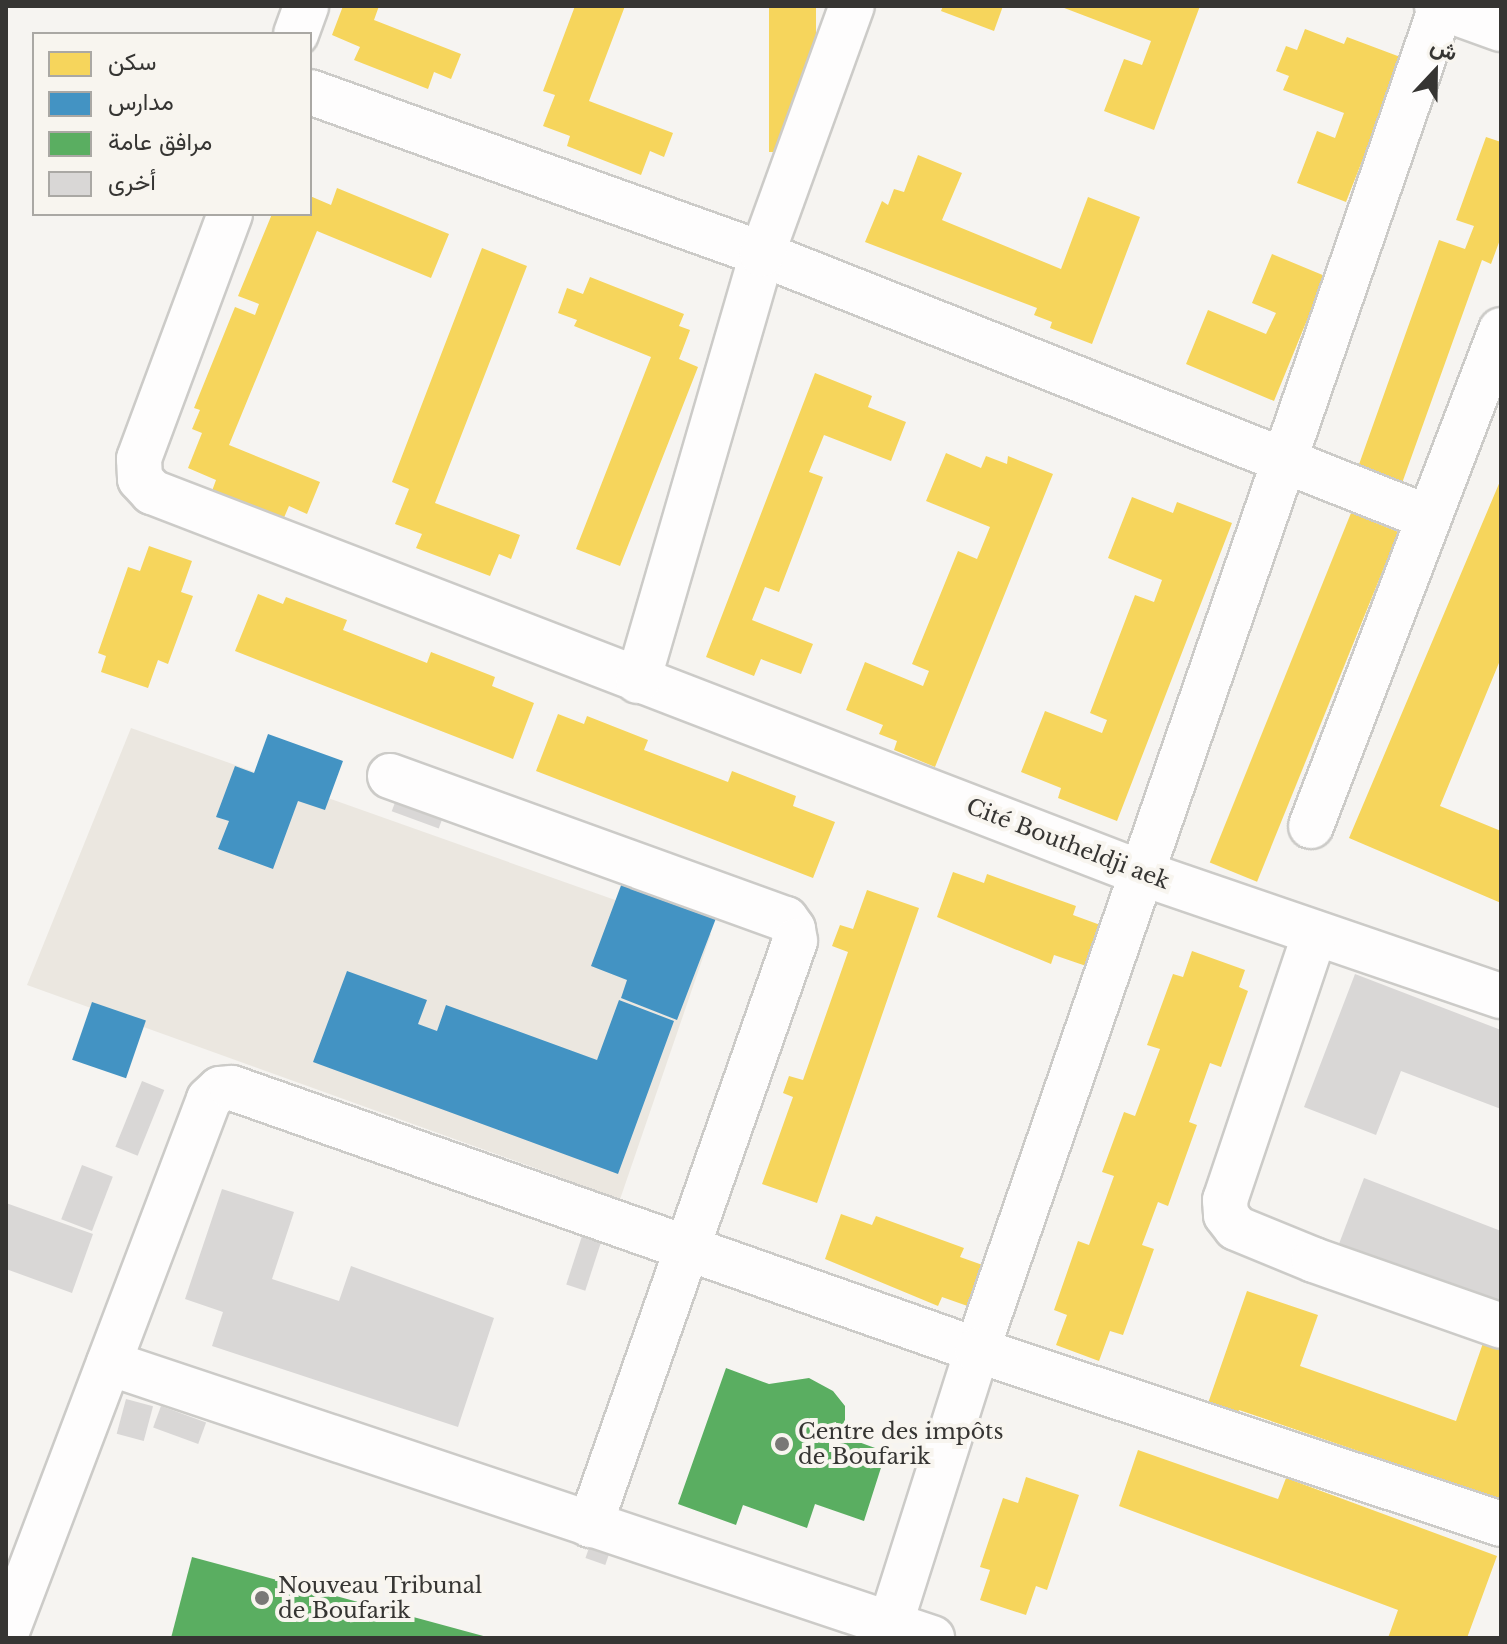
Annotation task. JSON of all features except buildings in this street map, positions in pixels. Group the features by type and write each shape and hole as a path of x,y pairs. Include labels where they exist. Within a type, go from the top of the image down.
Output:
{"street":[{"path":"297,32 306,6"},
{"path":"638,681 762,254 852,6"},
{"path":"890,1625 977,1350 1144,874 1439,7 1501,29"},
{"path":"312,93 762,254 1427,517"},
{"name":"Cité Boutheldji aek","path":"229,216 139,459 140,479 152,492 1144,874 1501,996"},
{"path":"1311,826 1501,330"},
{"path":"390,776 786,919 793,929 795,941 590,1525"},
{"path":"1315,933 1225,1200 1226,1215 1236,1228 1314,1260 1501,1326"},
{"path":"6,1634 209,1099 220,1089 232,1088 977,1350 1501,1524"},
{"path":"109,1363 932,1638"}],"shaded area":[{"path":"131,728 711,934 615,1214 578,1199 560,1177 27,985"}],"place":[{"name":"Centre des impôts de Boufarik","path":"782,1444"},
{"name":"Nouveau Tribunal de Boufarik","path":"262,1598"}]}
